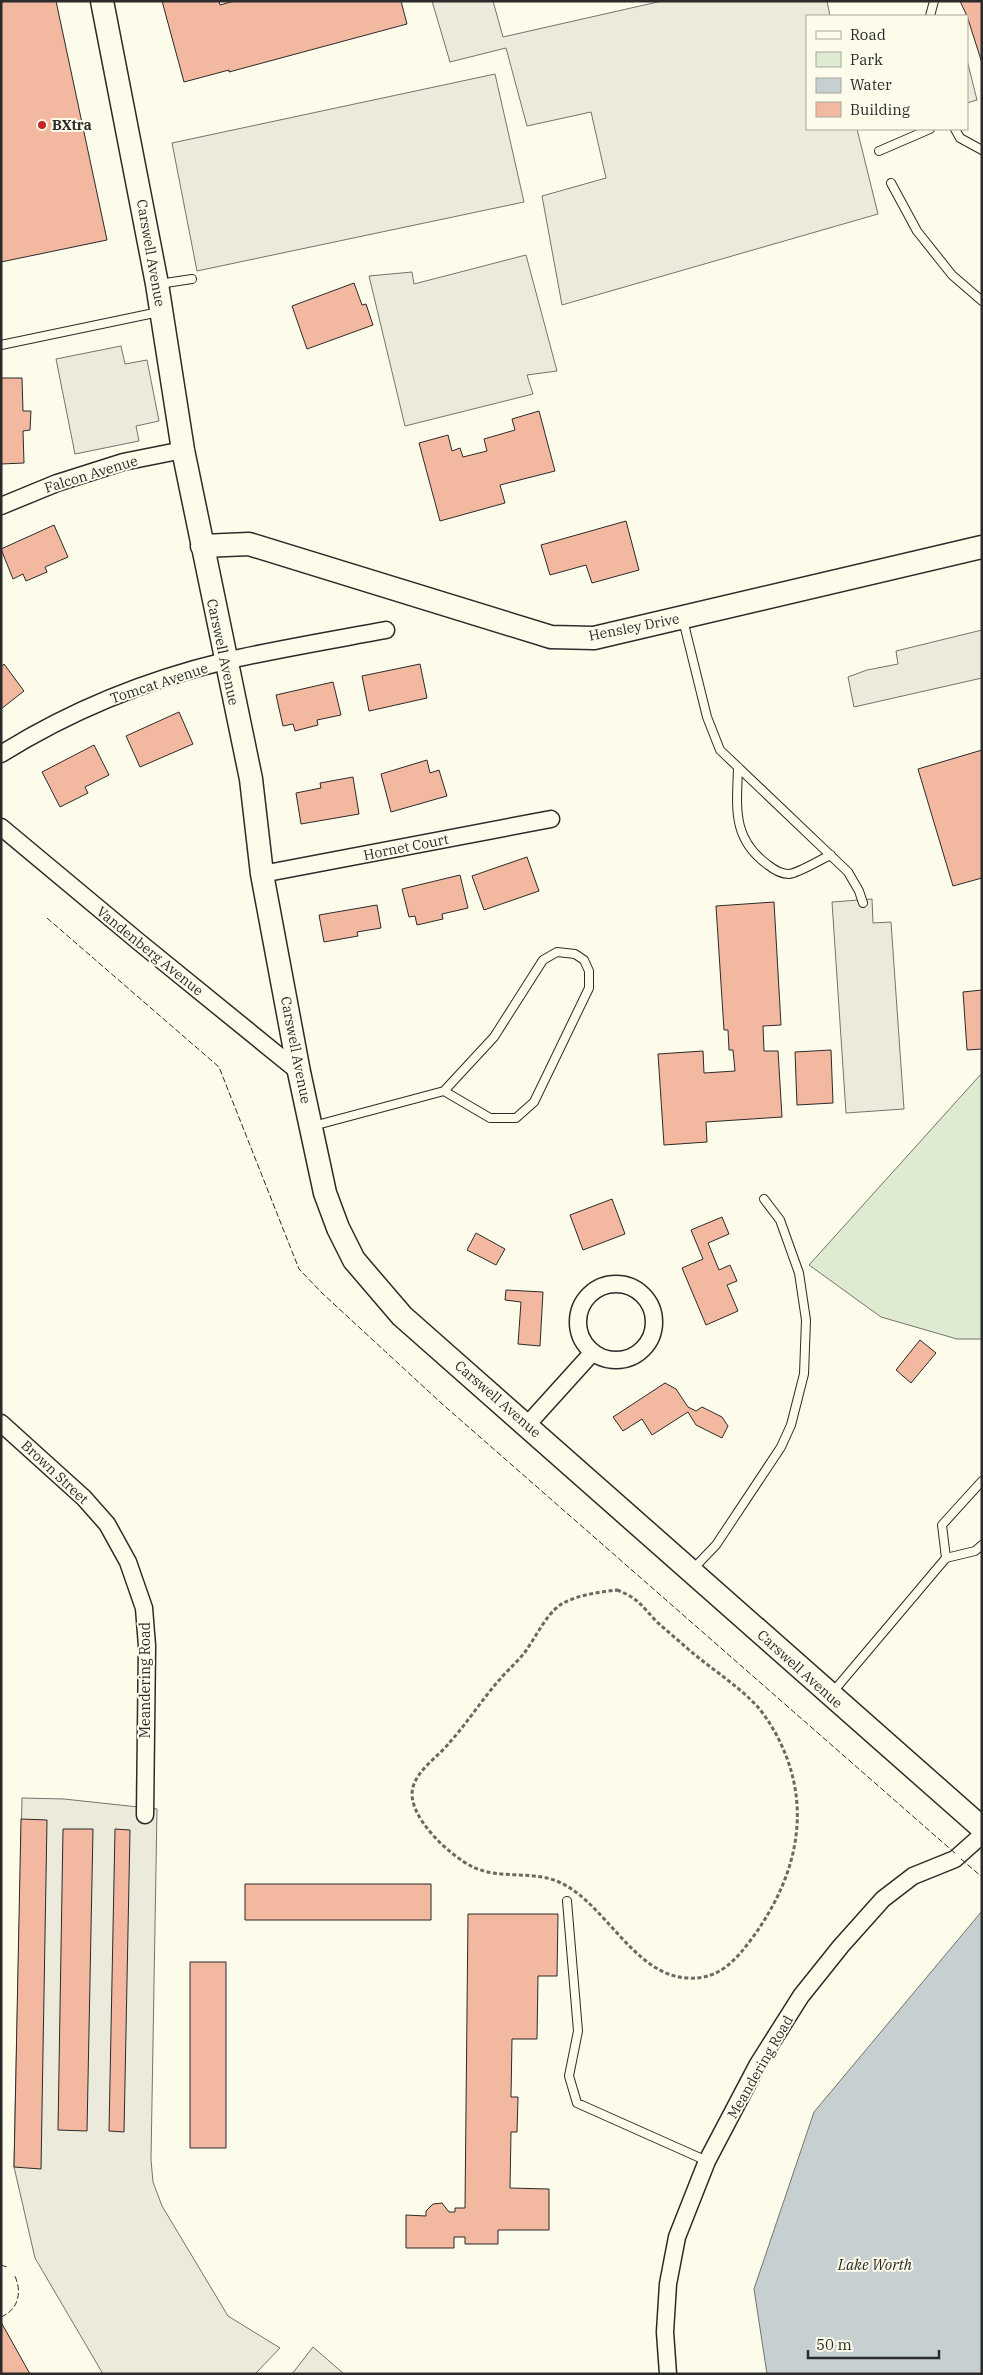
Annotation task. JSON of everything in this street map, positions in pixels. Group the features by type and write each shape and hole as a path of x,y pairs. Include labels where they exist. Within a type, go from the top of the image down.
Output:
{"street":[{"name":"Carswell Avenue","path":"102,1 157,284 183,450 251,780 262,874 300,1072 325,1193 338,1228 354,1260 402,1316 982,1828"},
{"name":"Falcon Avenue","path":"1,506 57,483 123,462 183,450"},
{"name":"Hensley Drive","path":"202,546 249,544 551,637 594,638 982,547"},
{"name":"Tomcat Avenue","path":"1,754 40,730 97,703 144,685 225,661 386,630"},
{"name":"Hornet Court","path":"262,874 551,819"},
{"name":"Vandenberg Avenue","path":"1,827 138,942 300,1072"},
{"path":"616,1284 628,1286 639,1291 648,1300 653,1312 655,1325 652,1338 634,1356 622,1360 609,1360 593,1352 581,1337 578,1325 579,1313 584,1301 593,1292 604,1286 616,1284"},
{"path":"527,1425 593,1352"},
{"name":"Brown Street","path":"1,1422 53,1468 108,1524"},
{"name":"Meandering Road","path":"108,1524 128,1562 144,1608 147,1646 145,1815"},
{"name":"Meandering Road","path":"668,2374 665,2332 671,2265 676,2236 707,2161 758,2064 801,1996 841,1946 883,1899 913,1876 955,1859 982,1836"}],"lane":[{"path":"930,15 934,1"},
{"path":"879,151 928,130"},
{"path":"956,130 960,138 982,150"},
{"path":"891,183 917,231 952,275 982,301"},
{"path":"157,284 192,278"},
{"path":"1,345 161,311"},
{"path":"682,618 707,717 720,750 848,872 859,891 862,903"},
{"path":"738,767 737,814 741,834 756,856 776,871 789,874 831,854"},
{"path":"311,1126 444,1091 494,1037 543,960 557,952 575,954 584,960 589,972 589,988 534,1102 516,1118 490,1118 444,1091"},
{"path":"691,1570 716,1544 780,1447 791,1425 804,1374 806,1320 799,1272 780,1220 764,1199"},
{"path":"946,1558 942,1525 982,1481"},
{"path":"830,1695 946,1558 976,1551 982,1545"},
{"path":"567,1901 578,2031 569,2076 577,2103 707,2161"}],"path":[{"path":"617,1590 632,1596 642,1603 658,1622 686,1648 758,1707 776,1733 788,1760 797,1793 797,1828 792,1858 772,1911 736,1959 723,1971 694,1979 668,1974 651,1964 598,1913 578,1892 547,1877 505,1875 472,1867 452,1852 428,1829 413,1806 412,1794 414,1784 421,1772 449,1744 494,1686 524,1653 550,1615 560,1606 573,1599 617,1590"}],"green space":[{"path":"982,1073 982,1339 957,1339 881,1317 809,1265"}],"shaded area":[{"path":"432,1 493,1 503,37 662,1 827,1 830,15 806,15 806,130 857,130 878,214 562,305 542,196 606,178 591,112 527,126 506,48 450,62"},
{"path":"968,64 977,100 968,103"},
{"path":"495,74 524,202 197,271 172,143"},
{"path":"526,255 557,371 527,375 533,394 405,426 369,276 412,272 414,284"},
{"path":"121,346 125,364 147,360 159,421 136,426 139,441 75,454 56,359"},
{"path":"982,630 982,678 854,707 848,677 867,670 898,664 896,651"},
{"path":"872,899 873,923 891,922 904,1109 846,1113 832,902"},
{"path":"22,1798 64,1799 157,1809 151,2160 153,2182 162,2206 228,2316 280,2348 255,2374 103,2374 35,2258 14,2167"},
{"path":"313,2347 344,2374 292,2374"}],"water":[{"name":"Lake Worth","path":"982,1911 982,2374 767,2374 754,2289 814,2112"}],"building":[{"name":"BXtra","path":"1,1 56,1 107,240 1,262"},
{"path":"162,1 219,1 220,5 234,1 401,1 407,24 229,72 229,70 184,82"},
{"path":"960,1 982,1 982,63 968,15"},
{"path":"354,283 362,305 366,304 373,325 307,349 292,306"},
{"path":"1,378 22,378 23,411 31,411 30,430 23,431 24,463 1,464"},
{"path":"539,411 555,471 500,485 505,503 440,521 419,443 448,435 452,451 460,448 463,457 487,451 484,439 515,430 512,419"},
{"path":"626,521 639,570 592,583 586,565 550,575 541,545"},
{"path":"54,525 68,557 45,567 47,572 26,581 23,574 13,579 1,549"},
{"path":"4,664 24,691 1,709 1,667"},
{"path":"420,664 427,698 369,711 362,676"},
{"path":"333,682 341,715 317,720 318,725 295,731 293,724 283,726 276,695"},
{"path":"179,712 193,744 140,767 126,736"},
{"path":"94,745 109,775 85,787 88,793 60,807 42,772"},
{"path":"982,750 982,878 953,886 918,769"},
{"path":"427,760 430,773 439,770 447,796 391,812 381,774"},
{"path":"353,777 359,814 301,824 296,793 321,788 320,783"},
{"path":"527,857 539,891 484,910 472,876"},
{"path":"460,875 468,908 442,914 443,919 417,925 415,916 409,917 402,889"},
{"path":"774,902 781,1025 763,1026 764,1051 778,1051 782,1117 706,1122 707,1142 664,1145 658,1054 703,1051 704,1073 735,1071 733,1050 729,1050 728,1030 724,1030 716,906"},
{"path":"377,905 381,928 357,932 358,936 324,942 319,915"},
{"path":"982,990 982,1049 967,1050 963,992"},
{"path":"831,1050 833,1103 797,1105 795,1052"},
{"path":"612,1199 625,1234 583,1250 570,1215"},
{"path":"722,1217 729,1234 708,1243 719,1270 730,1265 737,1281 727,1285 738,1311 706,1325 682,1268 703,1259 691,1230"},
{"path":"476,1233 505,1249 496,1265 467,1250"},
{"path":"506,1290 543,1292 540,1346 518,1344 521,1302 505,1300"},
{"path":"920,1340 936,1353 911,1383 896,1370"},
{"path":"665,1383 676,1389 688,1407 696,1411 702,1407 722,1417 728,1426 722,1438 696,1425 688,1412 652,1435 642,1419 623,1431 613,1417"},
{"path":"21,1819 47,1820 41,2169 14,2167"},
{"path":"63,1829 93,1829 87,2131 58,2130"},
{"path":"115,1829 130,1830 124,2132 109,2131"},
{"path":"245,1884 431,1884 431,1920 245,1920"},
{"path":"468,1914 558,1914 557,1976 538,1976 537,2039 512,2039 511,2097 518,2097 517,2132 511,2132 510,2188 549,2189 549,2230 498,2230 498,2244 465,2244 465,2237 454,2237 454,2248 406,2248 406,2215 426,2216 426,2211 433,2204 442,2203 449,2212 455,2212 455,2208 465,2208"},
{"path":"190,1962 226,1962 226,2148 190,2148"},
{"path":"1,2322 30,2374 1,2374"}],"fence":[{"path":"47,918 219,1067 299,1269 322,1293 440,1402 956,1854"},
{"path":"961,1859 982,1877"},
{"path":"1,2265 7,2267"},
{"path":"1,2317 12,2309 18,2298 18,2286 14,2274"}],"place":[{"name":"BXtra","path":"42,125"}]}
